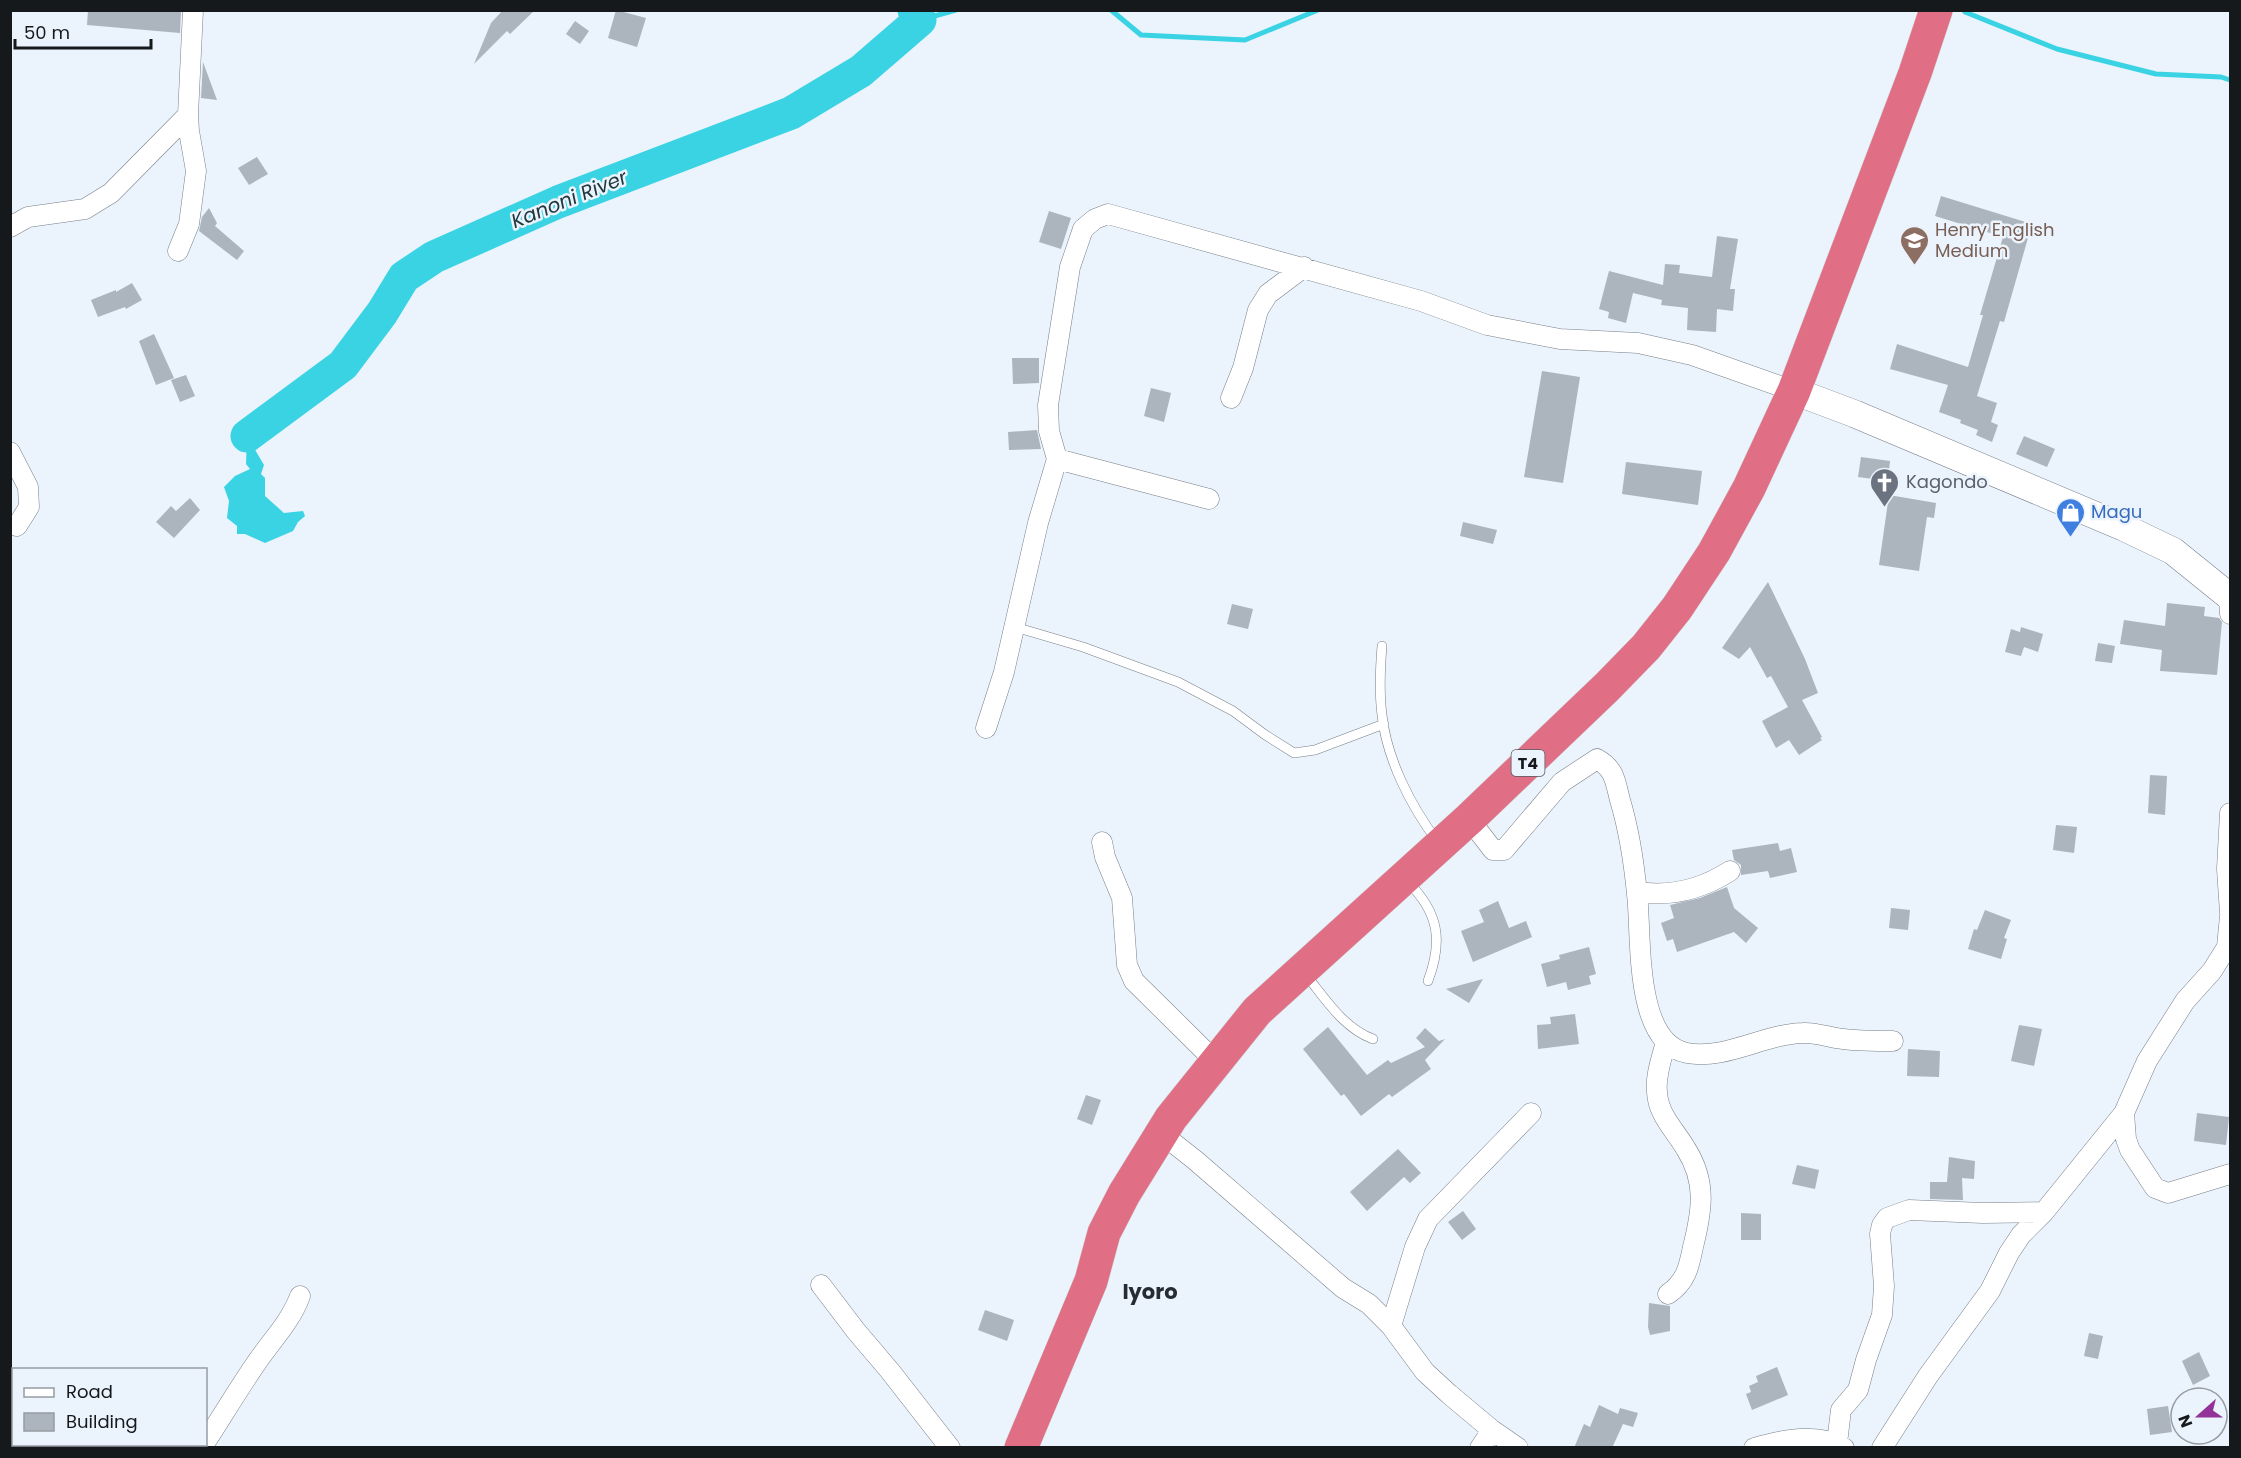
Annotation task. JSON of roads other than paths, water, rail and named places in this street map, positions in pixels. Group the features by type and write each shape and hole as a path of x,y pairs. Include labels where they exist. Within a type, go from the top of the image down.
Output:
{"highway":[{"name":"T4","path":"1021,1448 1090,1281 1104,1233 1124,1194 1171,1118 1257,1011 1469,819 1646,647 1677,608 1714,552 1749,488 1794,391 1915,73 1936,10"}],"street":[{"path":"178,250 189,224 196,171 188,115 193,10"},
{"path":"10,227 19,214 85,209 111,193 188,115"},
{"path":"986,728 1004,672 1038,523 1058,459 1049,431 1048,405 1060,318 1070,267 1083,229 1095,219 1108,214 1421,301 1487,325 1560,339 1638,343 1692,356 1794,391 1855,414 2123,526 2173,552 2230,602"},
{"path":"1231,398 1243,368 1258,310 1268,294 1304,267"},
{"path":"10,452 28,487 29,507 17,526"},
{"path":"1058,459 1209,499"},
{"path":"1469,819 1493,850 1504,850 1562,782 1597,759 1605,763 1613,773 1626,819 1637,892 1642,979 1650,1015 1666,1042 1685,1053 1712,1053 1773,1037 1804,1033 1843,1040 1893,1041"},
{"path":"1882,1448 1928,1376 1990,1291 2021,1235 2044,1212 2124,1113 2146,1061 2185,1000 2212,971 2227,947 2230,914 2228,869 2230,813"},
{"path":"1102,843 1122,898 1126,957 1134,981 1216,1062"},
{"path":"1637,892 1656,895 1677,893 1719,878 1730,871"},
{"path":"1666,1042 1656,1091 1668,1124 1686,1148 1695,1166 1700,1178 1701,1191 1700,1219 1689,1267 1679,1287 1668,1293"},
{"path":"1391,1326 1415,1247 1428,1219 1532,1113"},
{"path":"2124,1113 2126,1139 2130,1150 2155,1188 2168,1193 2230,1174"},
{"path":"1162,1134 1343,1288 1370,1304 1391,1326 1425,1372 1492,1430 1518,1448"},
{"path":"1754,1448 1779,1441 1811,1439 1840,1445 1841,1410 1858,1390 1882,1315 1884,1286 1880,1234 1881,1225 1887,1218 1909,1210 1983,1213 2044,1212"},
{"path":"821,1285 950,1448"},
{"path":"207,1438 291,1316 300,1296"},
{"path":"1480,1448 1492,1430"}],"lane":[{"path":"1015,627 1083,647 1178,682 1233,711 1294,753 1315,750 1384,724"},
{"path":"1382,646 1380,684 1384,724 1390,752 1423,822 1441,845"},
{"path":"1404,878 1426,903 1438,936 1435,961 1428,981"},
{"path":"1302,971 1343,1020 1360,1034 1372,1039"}],"water":[{"path":"247,436 264,465 261,474 265,478 265,496 284,513 303,511 305,516 293,531 265,543 245,534 237,534 237,526 227,518 229,501 224,487 235,476 250,469 246,464"}],"waterway":[{"name":"Kanoni River","path":"247,436 343,365 382,313 404,277 434,257 558,202 791,113 861,71 920,20 914,10"},
{"path":"920,20 956,10"},
{"path":"1111,10 1141,35 1245,40 1318,10"},
{"path":"1965,12 2057,49 2156,74 2221,77 2230,80"}],"place":[{"name":"Henry English Medium","path":"1914,266"},
{"name":"Kagondo","path":"1885,508"},
{"name":"Magu","path":"2070,538"}],"district":[{"name":"Iyoro","path":"1150,1292"}]}
